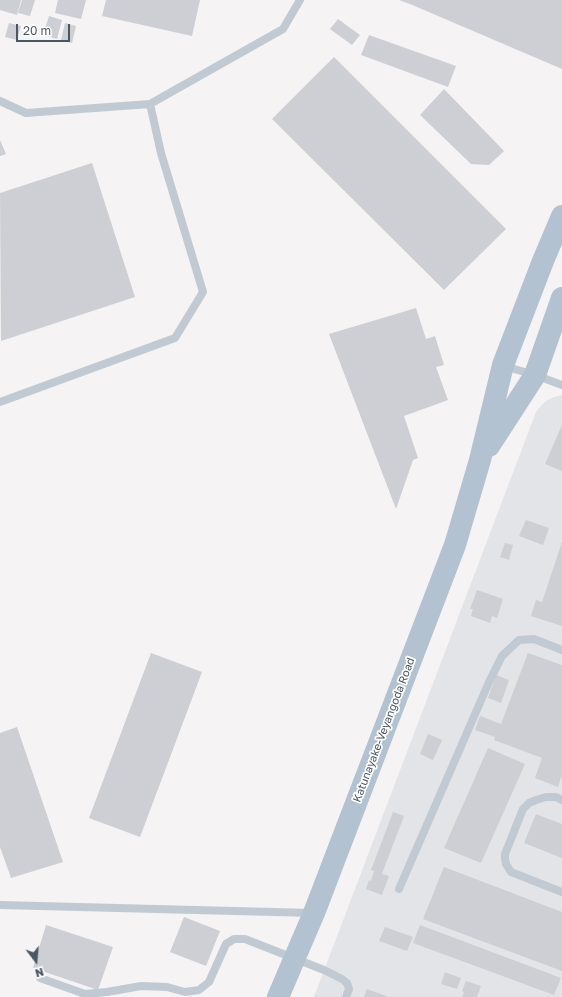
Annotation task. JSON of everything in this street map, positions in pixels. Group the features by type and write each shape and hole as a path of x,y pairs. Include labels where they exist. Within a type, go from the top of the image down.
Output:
{"main road":[{"name":"Katunayake-Veyangoda Road","path":"278,997 314,913 455,545 480,460 503,365 562,216"},
{"name":"Katunayake-Veyangoda Road","path":"480,460 535,374 562,298"}],"lane":[{"path":"0,101 26,113 150,104 282,29 300,0"},
{"path":"0,402 175,338 203,292 161,153 150,104"},
{"path":"503,365 535,374 562,385"},
{"path":"399,889 489,682 502,656 519,640 534,639 562,650"},
{"path":"562,800 556,797 546,797 529,803 523,808 505,854 506,864 511,872 562,892"},
{"path":"0,905 314,913"},
{"path":"40,978 85,994 141,986 167,987 185,992 199,990 209,982 226,944 234,939 245,939 342,978 347,983 349,989 346,997"}],"shaded area":[{"path":"562,395 562,997 314,997 536,412 546,401"}],"building":[{"path":"0,0 21,0 17,15 0,10"},
{"path":"22,0 35,0 30,16 18,13"},
{"path":"58,0 86,0 81,19 55,13"},
{"path":"106,0 200,0 192,36 102,16"},
{"path":"399,0 562,0 562,69 410,4"},
{"path":"49,16 62,20 57,39 43,35"},
{"path":"338,19 360,35 352,45 330,29"},
{"path":"9,23 21,26 17,40 5,37"},
{"path":"65,23 76,26 72,43 61,40"},
{"path":"369,35 456,66 448,87 361,55"},
{"path":"334,57 506,229 444,290 272,119"},
{"path":"444,89 504,151 489,165 471,164 420,115"},
{"path":"0,140 6,154 0,156"},
{"path":"92,163 135,297 1,341 0,193"},
{"path":"416,308 426,339 435,336 444,365 436,367 448,400 404,416 418,458 413,460 396,509 329,334"},
{"path":"562,425 562,471 545,464"},
{"path":"526,520 549,528 543,545 519,536"},
{"path":"562,542 562,626 531,616 536,600 542,602"},
{"path":"505,543 513,545 509,560 500,557"},
{"path":"477,590 503,599 497,618 492,616 490,623 471,616 473,609 470,609"},
{"path":"151,653 202,672 140,837 89,818"},
{"path":"528,653 562,665 562,775 558,787 535,778 542,758 494,740 495,737 475,730 480,716 501,724"},
{"path":"496,675 509,680 501,703 488,698"},
{"path":"17,727 63,862 11,878 0,847 0,733"},
{"path":"428,734 442,740 433,760 420,754"},
{"path":"488,748 525,764 481,863 444,848"},
{"path":"393,812 404,816 382,874 389,876 382,895 366,889 369,880 371,881 374,871 371,870"},
{"path":"536,814 562,824 562,858 524,843"},
{"path":"444,867 562,912 562,971 423,919"},
{"path":"184,917 220,931 206,966 170,952"},
{"path":"46,925 113,947 98,990 33,968"},
{"path":"420,925 561,978 554,995 413,943"},
{"path":"385,927 413,937 407,951 379,941"},
{"path":"445,972 461,978 457,989 441,984"},
{"path":"466,981 481,986 477,997 462,997 464,992 462,991"},
{"path":"367,989 389,997 364,997"}]}
